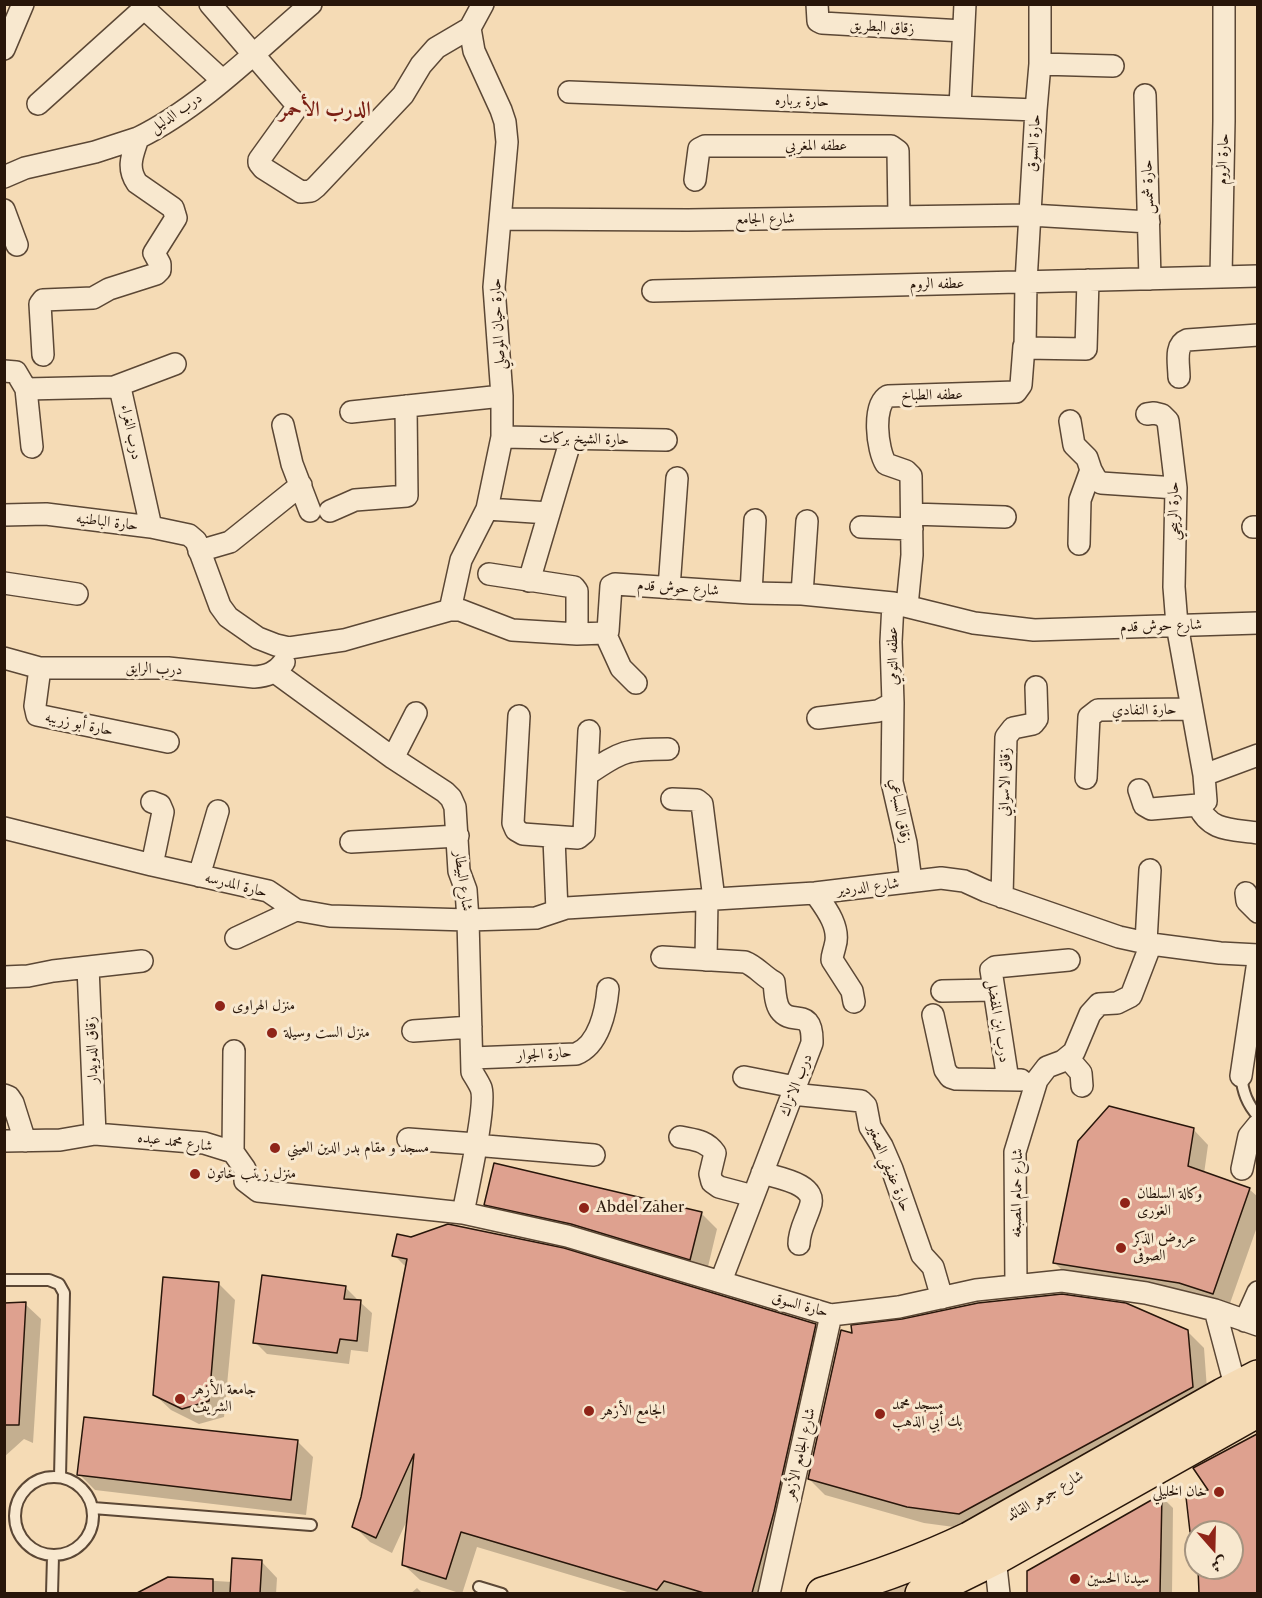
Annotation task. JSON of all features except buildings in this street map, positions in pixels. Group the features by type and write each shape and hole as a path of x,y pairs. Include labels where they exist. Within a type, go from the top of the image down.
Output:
{"main road":[{"name":"شارع جوهر القائد","path":"939,1590 995,1558 1250,1392"},
{"name":"شارع جوهر القائد","path":"823,1593 873,1579 931,1557 1250,1392"}],"street":[{"path":"4,49 23,4"},
{"path":"210,4 294,100 297,107 259,163 263,168 301,192 316,187 403,94 421,65 436,48 470,28 483,4"},
{"name":"درب الدليل","path":"43,355 41,301 93,298 109,289 156,274 160,270 160,264 154,257 154,253 176,218 173,208 132,177 130,163 138,138 186,108 222,80 310,4"},
{"name":"زقاق البطريق","path":"817,4 818,21 822,23 963,31"},
{"path":"960,107 964,4"},
{"name":"حارة السوق","path":"1024,346 1040,64 1040,4"},
{"name":"حارة الروم","path":"1221,277 1224,4"},
{"path":"38,104 139,13 146,10 150,11 222,80"},
{"name":"حارة حيان الموصلي","path":"450,610 461,560 486,509 502,437 502,396 494,287 507,142 505,122 479,65 470,28"},
{"path":"1040,64 1113,66"},
{"name":"حارة برباره","path":"568,92 1036,110"},
{"name":"حارة شمس","path":"1145,95 1150,279"},
{"path":"4,177 25,168 95,152 138,138"},
{"name":"عطفه المغربي","path":"695,180 699,149 705,146 891,146 898,151 899,216"},
{"path":"4,210 17,245"},
{"name":"شارع الجامع","path":"501,219 688,220 1030,215 1149,222"},
{"path":"1221,277 1257,276"},
{"name":"عطفه الروم","path":"653,291 1221,277"},
{"path":"1024,346 1028,349 1086,349 1088,280"},
{"path":"109,289 112,311"},
{"path":"1179,377 1179,346 1182,342 1257,335"},
{"name":"عطفه الطباخ","path":"900,604 912,555 911,476 906,471 886,464 880,455 878,446 879,406 888,396 1016,392 1021,385 1024,346"},
{"path":"114,387 175,364"},
{"path":"4,371 16,372 26,389 32,447"},
{"name":"درب الغراء","path":"26,389 114,387 121,392 151,527"},
{"path":"351,412 502,396"},
{"path":"283,425 292,464 301,485 320,511 355,500 407,496 406,406"},
{"name":"حارة الربيحي","path":"1146,414 1162,415 1168,422 1176,488 1174,587 1177,625 1204,775 1206,801 1198,805"},
{"path":"1070,421 1074,445 1087,458 1096,479 1101,483 1176,488"},
{"name":"حارة الشيخ بركات","path":"502,437 666,440"},
{"path":"529,581 571,438"},
{"path":"1079,544 1080,500 1091,470"},
{"path":"669,588 676,478"},
{"path":"301,485 230,542 199,551 220,606 228,617 258,638 290,648 344,640 450,610 460,610 512,630 577,634 605,633 621,668 636,684"},
{"path":"486,509 549,513"},
{"name":"حارة الباطنيه","path":"4,515 46,514 151,527 189,535 196,541 199,551"},
{"path":"861,527 1005,517"},
{"path":"751,593 755,520"},
{"path":"802,594 807,521"},
{"path":"489,574 576,588 577,634"},
{"path":"4,583 77,594"},
{"name":"شارع حوش قدم","path":"605,633 608,631 613,584 802,594 900,604 974,623 1034,630 1257,623"},
{"name":"عطفه التومي","path":"818,718 878,711 892,703 891,642 900,604"},
{"path":"275,672 286,660 290,648"},
{"name":"درب الرايق","path":"4,658 40,668 168,668 254,677 266,676 275,672"},
{"name":"حارة أبو زريبه","path":"40,668 35,706 37,715 168,742"},
{"name":"شارع البيطار","path":"275,672 393,758 429,780 451,798 455,807 459,871 466,890 468,920 472,1072 482,1089 481,1145 463,1213"},
{"name":"زقاق الاسواني","path":"1002,897 1006,737 1013,728 1034,724 1037,719 1036,687"},
{"name":"زقاق السباعي","path":"892,703 892,782 906,843 911,882"},
{"name":"حارة النفادي","path":"1086,778 1089,717 1093,712 1098,710 1191,709"},
{"path":"393,758 416,713"},
{"path":"519,716 513,823 516,830 523,834 578,838 584,833 589,731"},
{"path":"588,774 614,756 624,752 668,749"},
{"path":"1204,775 1257,755"},
{"path":"1139,790 1144,805 1151,809 1198,805 1209,822 1220,828 1257,833"},
{"path":"672,799 697,800 702,804 711,899 706,960"},
{"path":"152,802 160,805 163,812 152,865"},
{"path":"199,876 218,811"},
{"name":"حارة المدرسه","path":"4,828 268,891 296,910 330,916 468,920"},
{"path":"351,842 458,836"},
{"path":"554,837 557,911"},
{"path":"933,1015 945,1070 950,1077 1036,1080 1047,1067 1068,1058 1074,1052 1094,1008 1099,1004 1117,1003 1131,996 1149,943 1150,870"},
{"name":"شارع الدردير","path":"468,920 536,918 566,908 815,892 941,878 964,881 1002,897 1119,937 1220,953 1257,955"},
{"path":"815,892 831,916 836,946 832,960 852,991 854,1002"},
{"path":"1246,893 1247,901 1257,912"},
{"path":"236,938 296,910"},
{"name":"درب الاتراك","path":"662,957 745,962 754,965 759,972 774,982 779,1009 785,1015 807,1022 812,1029 812,1043 722,1281"},
{"name":"درب ابن المفضل","path":"1008,1080 991,970 995,967 1069,960"},
{"path":"4,977 142,961"},
{"path":"1241,1076 1257,961"},
{"name":"زقاق الدويدار","path":"88,967 95,1134"},
{"name":"حارة الجوار","path":"471,1058 576,1053 585,1050 593,1041 607,1000 608,988"},
{"path":"942,991 993,990"},
{"path":"412,1032 471,1027"},
{"path":"233,1152 234,1051"},
{"path":"1068,1058 1081,1073 1082,1086"},
{"path":"744,1077 793,1091"},
{"name":"شارع حمام المصبغه","path":"1016,1286 1014,1152 1036,1080"},
{"name":"حارة عفيفي الصغير","path":"793,1091 861,1101 866,1106 870,1127 882,1146 892,1169 922,1255 933,1267 942,1298"},
{"path":"4,1095 13,1102 15,1141"},
{"path":"1242,1169 1249,1136 1257,1125"},
{"name":"شارع محمد عبده","path":"15,1141 60,1140 95,1134 204,1143 233,1152 245,1169 245,1181 258,1191 463,1213"},
{"path":"680,1137 704,1142 711,1147 715,1153 710,1174 712,1182 719,1187 753,1196"},
{"path":"408,1139 594,1155"},
{"path":"762,1173 800,1185 812,1196 812,1205 799,1233 799,1244"},
{"name":"حارة السوق","path":"463,1213 567,1236 831,1315 899,1307 976,1290 1062,1281 1146,1293 1215,1310 1251,1323"},
{"path":"1251,1323 1257,1292"},
{"path":"1215,1310 1250,1392"},
{"name":"شارع الجامع الأزهر","path":"769,1593 831,1315"},
{"path":"995,1558 999,1593"}],"lane":[{"path":"1241,1076 1243,1091 1249,1107 1257,1116"},
{"path":"4,1280 49,1280 59,1284 64,1293 60,1477"},
{"path":"60,1477 75,1482 87,1493 93,1508 93,1526 85,1542 71,1552 53,1556 36,1551 22,1540 10,1506 33,1483 46,1478 60,1477"},
{"path":"93,1508 311,1525"},
{"path":"52,1593 53,1556"},
{"path":"479,1587 502,1593"}],"tunnel":[{"path":"889,1594 949,1570"}],"place":[{"name":"منزل الهراوى","path":"220,1006"},
{"name":"منزل الست وسيلة","path":"272,1033"},
{"name":"مسجد و مقام بدر الدين العيني","path":"275,1148"},
{"name":"منزل زينب خاتون","path":"195,1174"},
{"name":"وكالة السلطان الغورى","path":"1125,1203"},
{"name":"Abdel Zaher","path":"584,1208"},
{"name":"عروض الذكر الصوفى","path":"1121,1248"},
{"name":"جامعة الأزهر الشريف","path":"180,1399"},
{"name":"الجامع الأزهر","path":"589,1411"},
{"name":"مسجد محمد بك أبي الذهب","path":"880,1414"},
{"name":"خان الخليلي","path":"1219,1492"},
{"name":"سيدنا الحسين","path":"1075,1579"}],"district":[{"name":"الدرب الأحمر","path":"325,110"}]}
